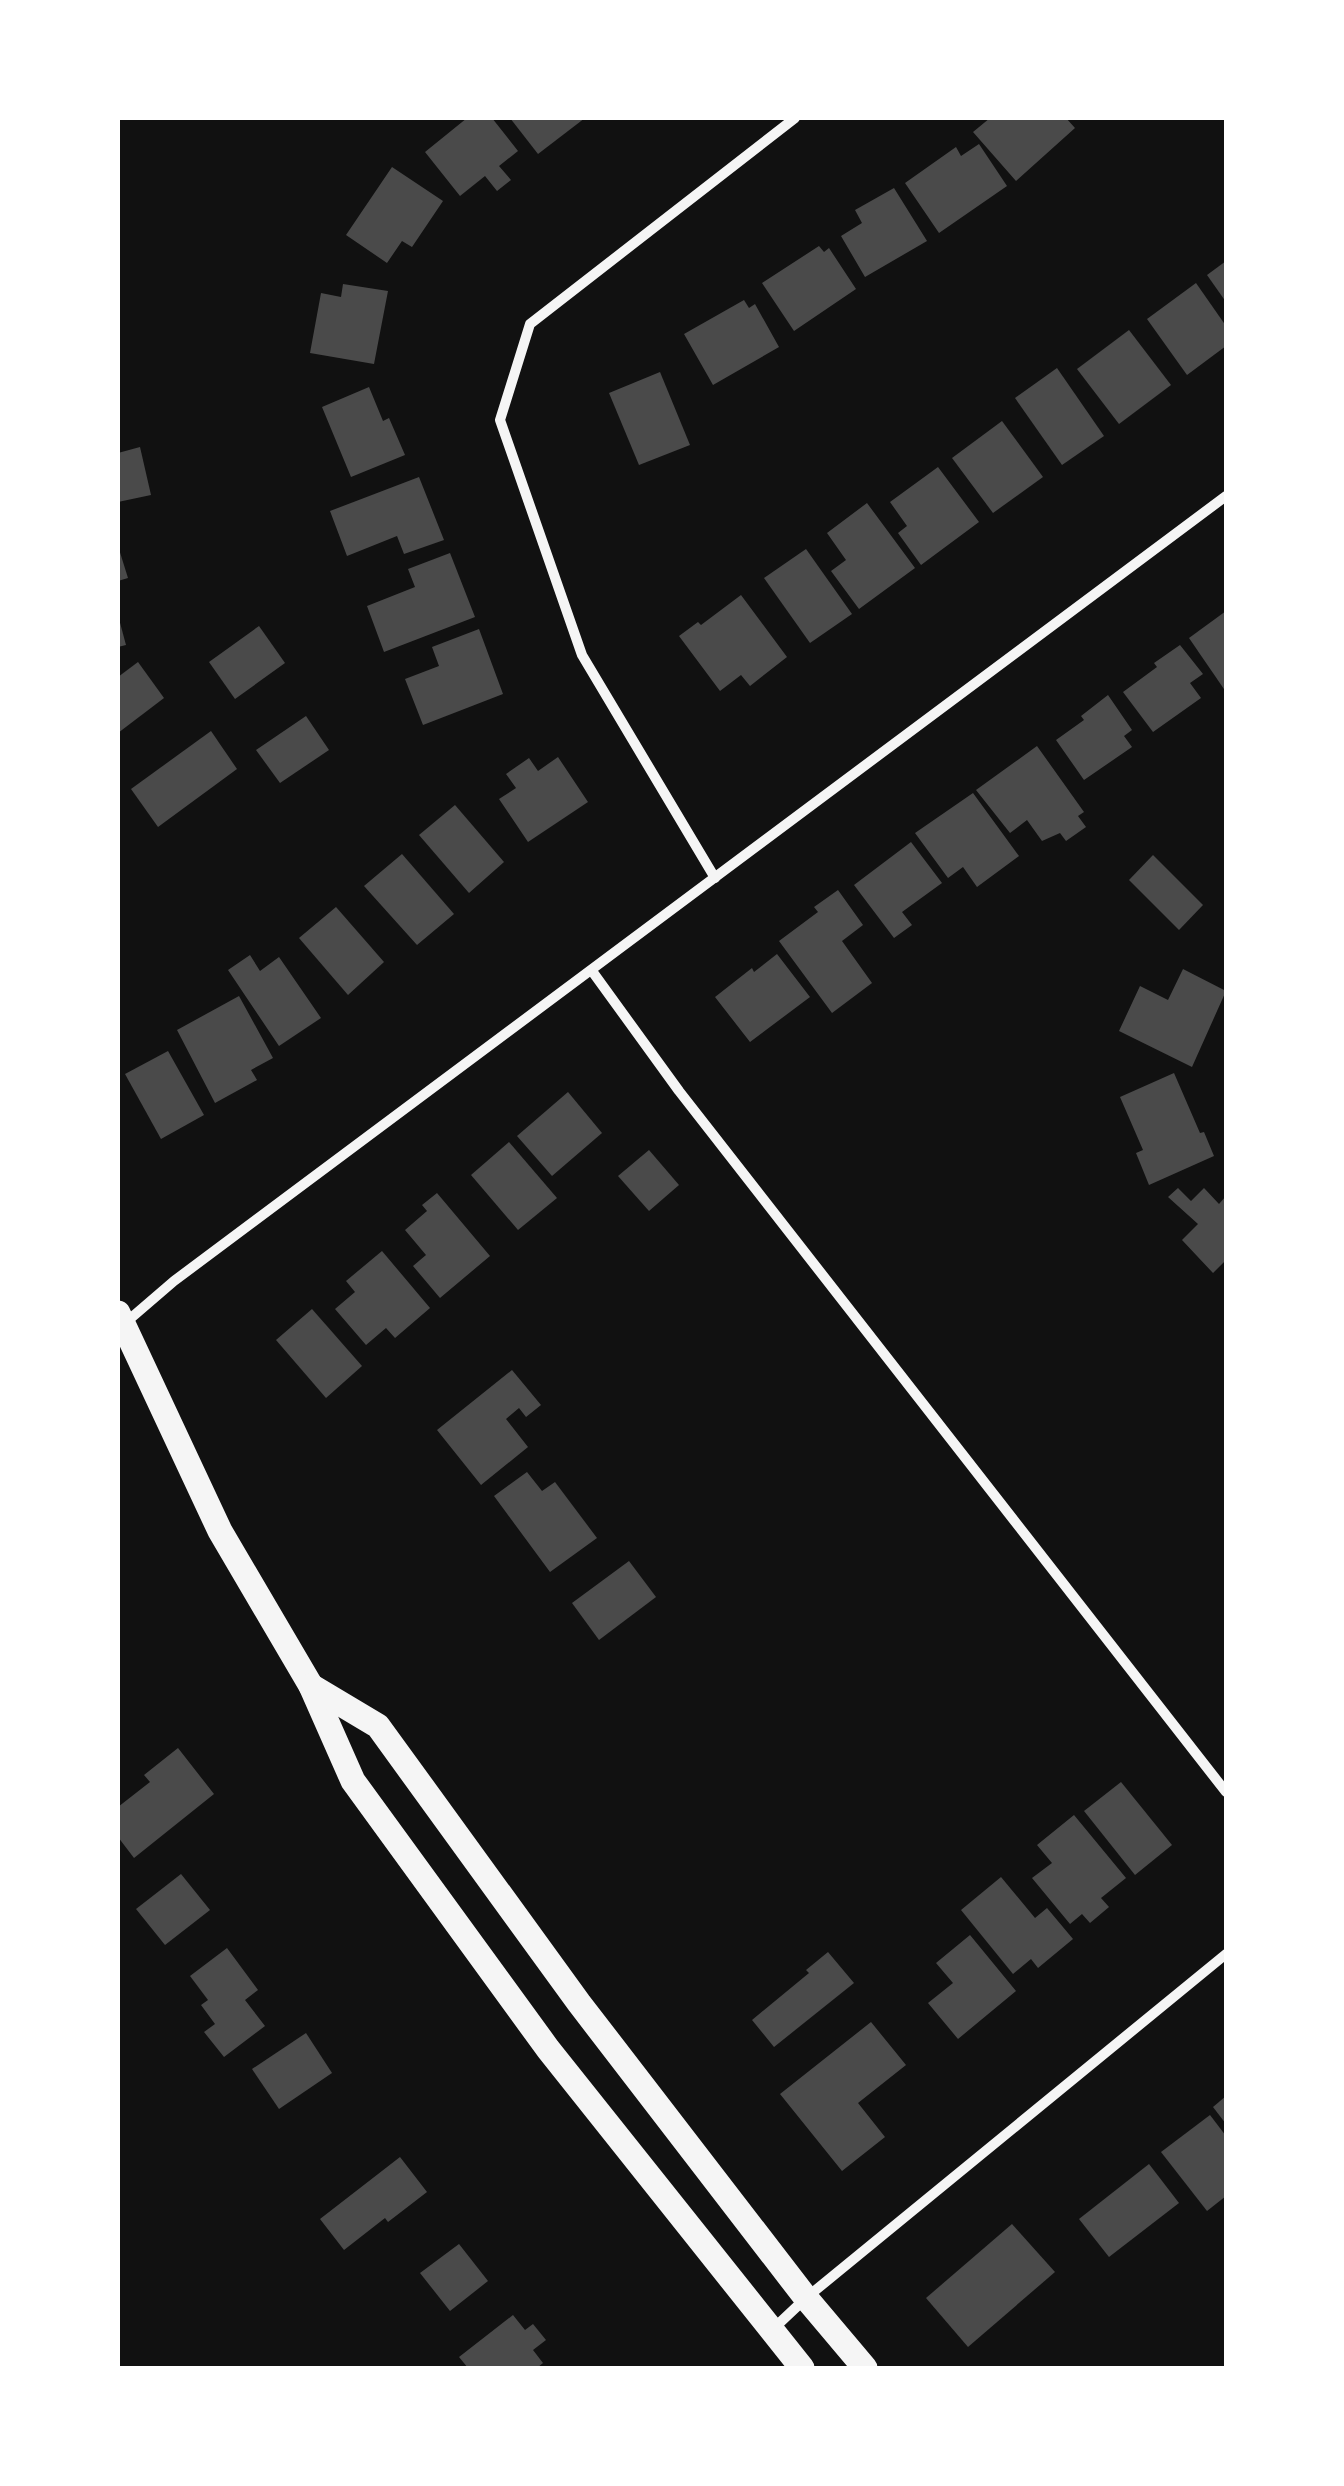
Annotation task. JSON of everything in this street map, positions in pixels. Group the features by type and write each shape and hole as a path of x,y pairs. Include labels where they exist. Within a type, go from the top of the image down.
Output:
{"main road":[{"path":"119,1322 220,1531 312,1686 353,1782 548,2049 802,2368"},
{"path":"312,1686 378,1726 578,2003 806,2298 865,2368"}],"street":[{"path":"715,878 582,655 500,420 530,324 795,118"},
{"path":"119,1322 1226,496"},
{"path":"592,971 679,1091 1226,1792"},
{"path":"771,2331 806,2298 1226,1954"}],"building":[{"path":"467,118 492,118 518,151 499,166 511,180 497,191 485,176 460,196 425,152"},
{"path":"510,118 585,118 538,154"},
{"path":"990,118 1066,118 1075,128 1016,181 973,132"},
{"path":"979,144 1007,186 939,233 905,183 956,147 961,156"},
{"path":"392,167 443,201 412,247 402,241 387,263 346,235"},
{"path":"894,188 927,241 865,277 841,236 862,223 855,210"},
{"path":"819,246 824,252 829,248 856,289 794,331 762,283"},
{"path":"1226,261 1226,302 1207,275"},
{"path":"1196,283 1226,326 1226,346 1187,375 1147,319"},
{"path":"343,284 388,291 374,364 310,353 321,293 341,297"},
{"path":"744,300 749,308 755,304 779,347 713,385 684,334"},
{"path":"1129,330 1171,385 1119,424 1077,369"},
{"path":"1057,368 1104,436 1062,465 1015,398"},
{"path":"660,372 690,445 639,465 609,393"},
{"path":"369,387 383,421 389,418 405,455 351,477 322,407"},
{"path":"1002,421 1043,477 993,513 952,458"},
{"path":"140,447 151,495 118,502 118,453"},
{"path":"938,467 979,522 921,565 898,533 907,526 890,502"},
{"path":"419,477 444,540 404,554 397,536 347,556 330,511"},
{"path":"867,503 915,568 859,609 831,571 846,560 827,533"},
{"path":"118,546 128,578 118,581"},
{"path":"806,549 852,614 810,643 764,578"},
{"path":"450,553 475,617 384,652 367,606 415,587 408,569"},
{"path":"741,595 787,657 750,686 741,675 720,691 679,636"},
{"path":"1226,611 1226,692 1189,638"},
{"path":"118,620 126,645 118,647"},
{"path":"259,626 285,663 235,699 209,662"},
{"path":"479,629 503,694 423,725 405,679 439,666 432,647"},
{"path":"1180,645 1203,674 1190,683 1201,698 1153,732 1123,692"},
{"path":"138,662 164,698 118,733 118,677"},
{"path":"1108,695 1132,730 1124,736 1132,747 1084,780 1056,740 1084,720 1081,716"},
{"path":"306,716 329,750 280,783 256,750"},
{"path":"211,731 237,769 158,827 131,789"},
{"path":"1037,746 1084,812 1078,816 1086,827 1066,841 1060,833 1042,841 1027,820 1010,833 976,790"},
{"path":"558,757 588,802 528,842 499,799 516,788 506,774 529,758 538,771"},
{"path":"973,793 1019,856 977,887 963,867 948,878 915,833"},
{"path":"455,805 504,862 469,893 419,835"},
{"path":"911,842 942,883 902,912 912,925 894,938 854,885"},
{"path":"402,854 454,914 417,945 364,886"},
{"path":"1153,855 1203,905 1179,930 1129,880"},
{"path":"838,890 863,925 842,941 872,983 832,1013 779,941 818,912 814,907"},
{"path":"336,907 384,962 348,995 299,938"},
{"path":"777,954 810,997 750,1042 715,997"},
{"path":"250,955 260,971 279,957 321,1018 279,1046 228,970"},
{"path":"1183,969 1226,991 1192,1067 1119,1031 1140,986 1168,1000"},
{"path":"239,996 273,1058 251,1070 257,1080 215,1103 177,1030"},
{"path":"168,1051 204,1115 161,1139 125,1074"},
{"path":"1174,1073 1214,1156 1149,1185 1136,1153 1143,1150 1120,1097"},
{"path":"568,1092 602,1133 552,1176 517,1136"},
{"path":"509,1142 557,1198 518,1230 471,1175"},
{"path":"649,1150 679,1185 649,1211 618,1176"},
{"path":"1178,1188 1191,1201 1204,1188 1219,1204 1226,1196 1226,1260 1213,1273 1182,1240 1198,1224 1168,1197"},
{"path":"437,1193 490,1256 440,1298 413,1266 426,1255 405,1230 427,1211 422,1205"},
{"path":"382,1251 430,1308 395,1338 386,1328 366,1345 335,1309 355,1292 346,1281"},
{"path":"312,1309 362,1366 326,1398 276,1340"},
{"path":"512,1370 541,1405 526,1417 519,1408 506,1419 528,1447 481,1485 437,1430"},
{"path":"527,1472 542,1491 555,1482 597,1538 550,1572 494,1496"},
{"path":"629,1561 656,1597 599,1640 572,1603"},
{"path":"178,1748 214,1794 134,1858 118,1837 118,1807 150,1782 144,1775"},
{"path":"1121,1782 1172,1845 1135,1875 1084,1811"},
{"path":"1074,1815 1126,1878 1101,1898 1109,1907 1090,1923 1082,1914 1070,1924 1032,1878 1052,1863 1037,1845"},
{"path":"181,1874 210,1910 165,1945 136,1909"},
{"path":"1001,1877 1035,1918 1047,1908 1073,1939 1038,1968 1031,1959 1013,1974 961,1910"},
{"path":"970,1935 1016,1991 958,2039 928,2003 953,1983 936,1963"},
{"path":"227,1948 258,1990 245,2000 265,2026 224,2057 204,2032 215,2024 201,2005 208,2000 190,1976"},
{"path":"828,1952 854,1983 774,2047 752,2020"},
{"path":"871,2022 906,2065 858,2103 885,2137 842,2171 780,2094"},
{"path":"306,2033 332,2073 279,2109 252,2069"},
{"path":"1226,2096 1226,2124 1213,2107"},
{"path":"1210,2115 1226,2136 1226,2196 1207,2211 1161,2152"},
{"path":"400,2157 427,2192 344,2250 320,2219"},
{"path":"1149,2164 1179,2203 1109,2257 1079,2219"},
{"path":"1012,2224 1055,2272 968,2347 926,2298"},
{"path":"459,2244 488,2281 450,2311 420,2273"},
{"path":"513,2315 525,2330 533,2324 546,2340 533,2350 543,2363 537,2368 468,2368 459,2357"}]}
